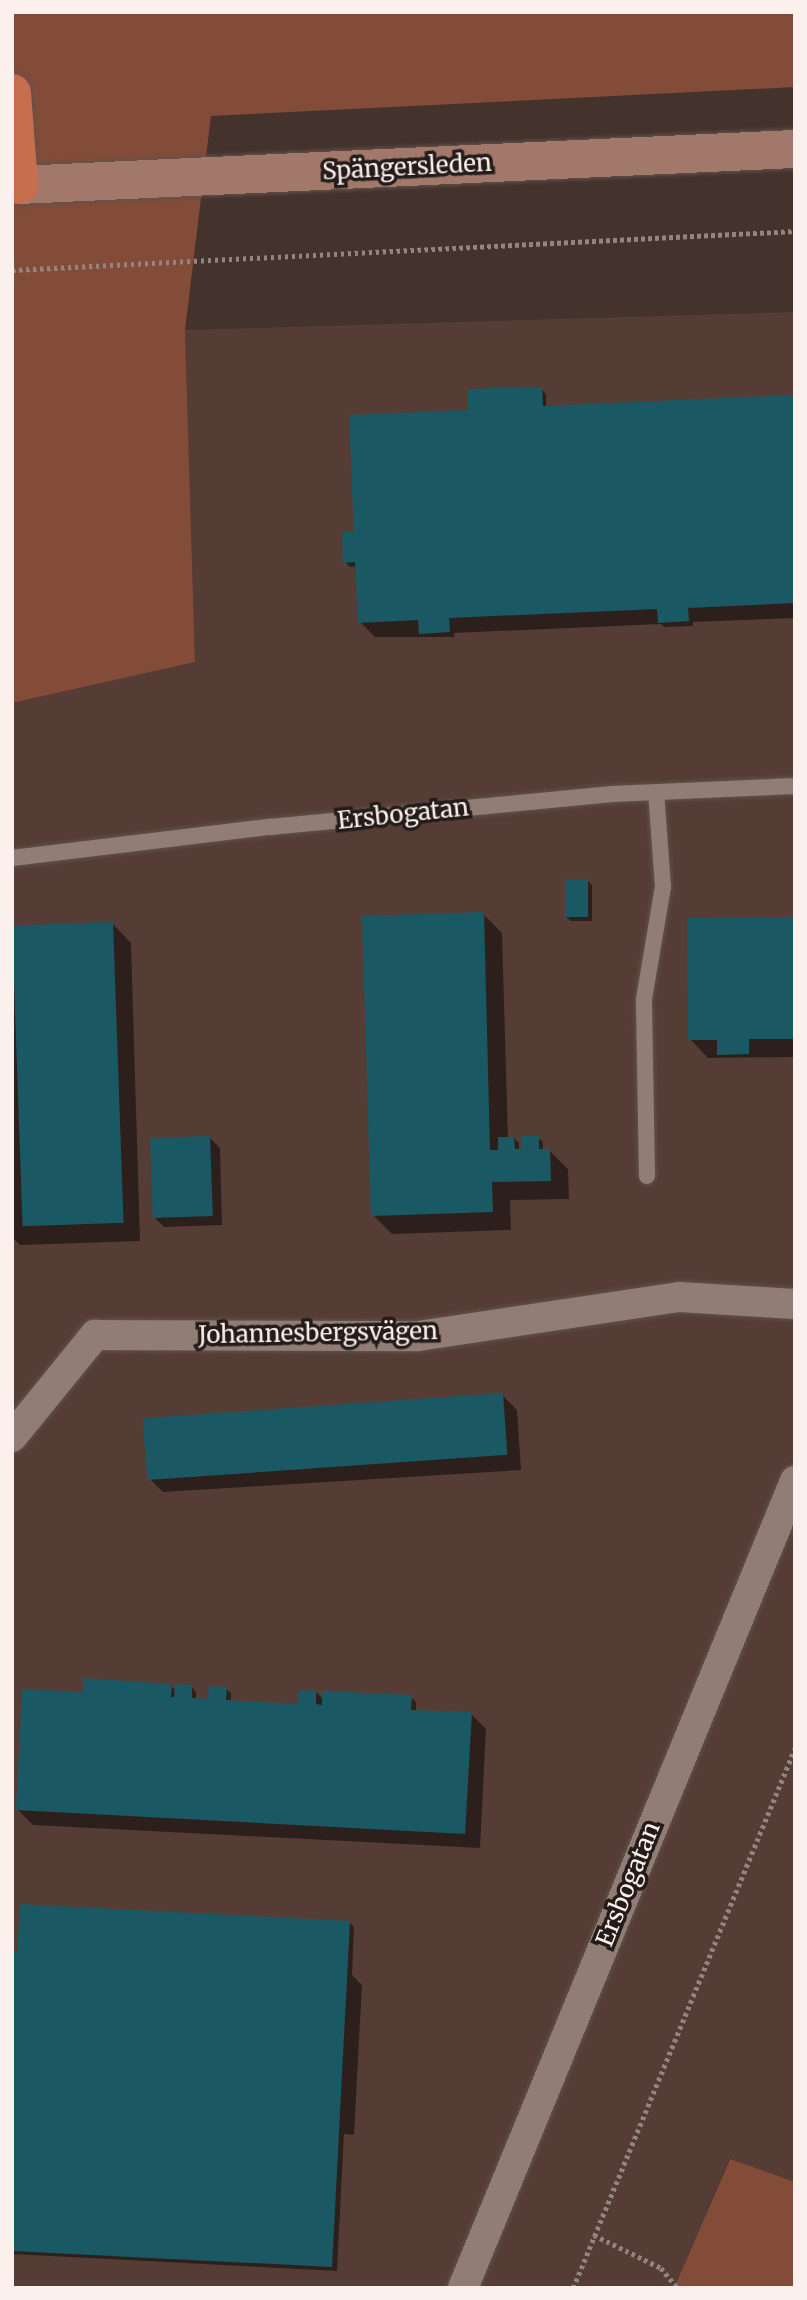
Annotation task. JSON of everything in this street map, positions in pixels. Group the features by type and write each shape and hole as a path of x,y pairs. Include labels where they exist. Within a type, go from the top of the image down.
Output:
{"highway":[{"path":"12,93 19,185"}],"main road":[{"name":"Spängersleden","path":"19,185 795,149"}],"street":[{"name":"Johannesbergsvägen","path":"12,1437 95,1335 418,1335 679,1297 795,1304"},
{"name":"Ersbogatan","path":"463,2288 795,1481"}],"lane":[{"name":"Ersbogatan","path":"12,858 270,827 656,792 795,786"},
{"path":"647,1176 644,999 663,887 656,792"}],"path":[{"path":"12,270 795,231"},
{"path":"573,2288 795,1748"},
{"path":"594,2235 661,2268 678,2288"}],"shaded area":[{"path":"12,12 795,12 795,87 211,116 185,330 195,662 12,703"},
{"path":"795,312 795,2182 729,2159 674,2288 12,2288 12,703 195,662 185,330"},
{"path":"730,2159 795,2182 795,2288 674,2288"}],"building":[{"path":"542,388 543,406 795,395 795,603 688,608 689,621 658,623 657,609 449,618 450,632 419,634 418,620 358,623 355,562 343,563 342,532 354,532 349,415 468,410 468,389"},
{"path":"565,879 588,879 588,917 565,917"},
{"path":"484,912 490,1150 498,1150 498,1137 514,1137 515,1149 522,1149 521,1136 539,1136 539,1149 550,1149 551,1181 492,1182 493,1212 371,1216 362,916"},
{"path":"795,917 795,1039 749,1039 749,1054 717,1055 717,1040 688,1040 687,918"},
{"path":"113,922 124,1223 23,1226 12,926"},
{"path":"210,1136 213,1216 153,1218 150,1138"},
{"path":"503,1393 507,1455 147,1480 143,1418"},
{"path":"83,1678 172,1684 171,1697 174,1697 175,1684 192,1685 192,1698 208,1699 209,1686 227,1687 226,1700 298,1704 299,1690 316,1691 316,1704 322,1705 322,1691 412,1695 411,1710 472,1712 465,1834 16,1810 22,1689 83,1692"},
{"path":"20,1904 350,1921 332,2267 12,2251 12,1951 17,1952"}]}
